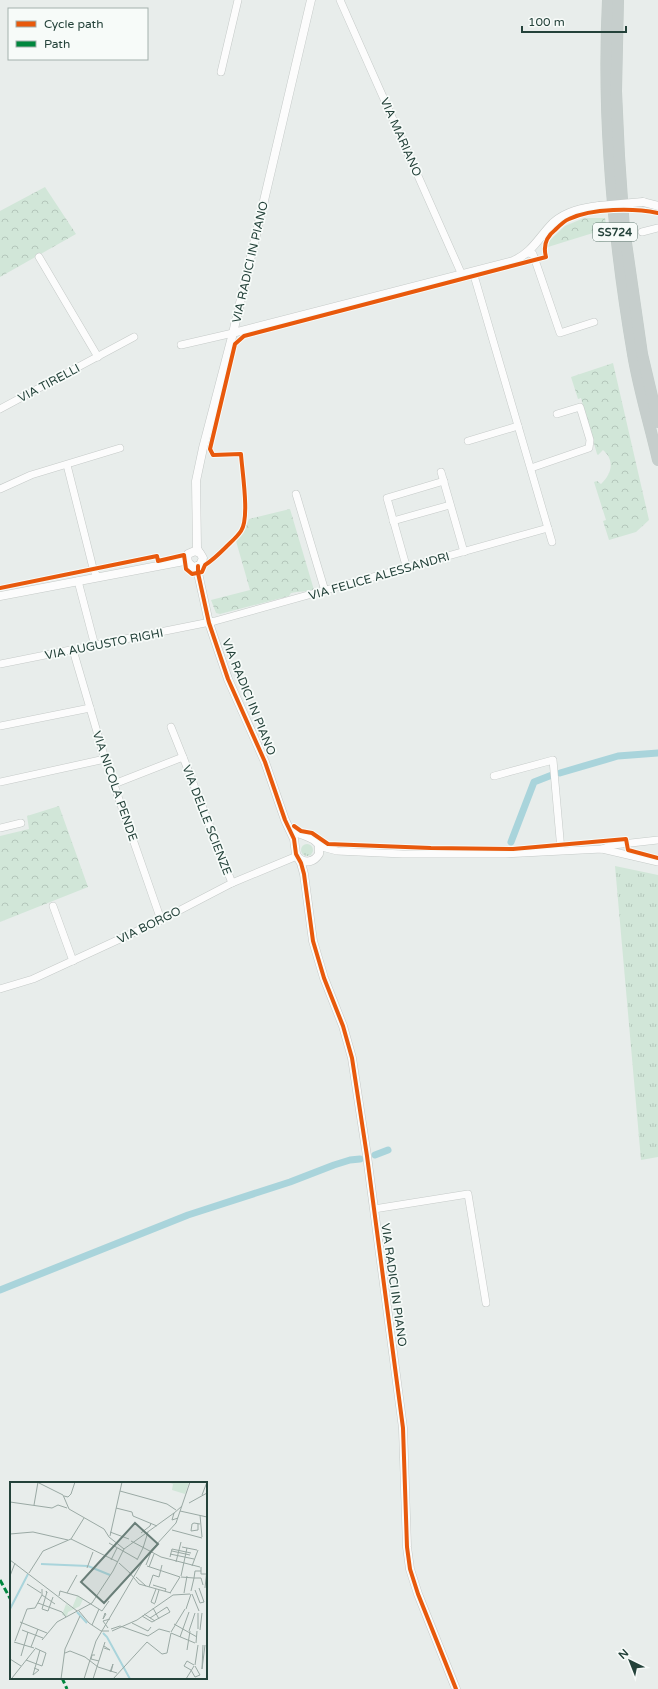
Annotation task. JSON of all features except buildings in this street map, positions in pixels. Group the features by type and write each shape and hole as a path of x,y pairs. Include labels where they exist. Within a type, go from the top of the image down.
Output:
{"highway":[{"name":"SS724","path":"608,0 607,91 609,156 615,231 633,355 658,460"},
{"path":"618,0 616,91 624,228 642,354 658,422"}],"street":[{"path":"222,72 238,0"},
{"name":"VIA RADICI IN PIANO","path":"311,0 233,333 203,448 196,481 197,550 203,558 202,564 197,568 209,623 228,679 265,762 294,839 297,854 303,867 313,941 352,1058 403,1428 407,1546 410,1569 418,1594 456,1689"},
{"name":"VIA MARIANO","path":"340,0 462,275"},
{"path":"181,345 513,262 528,253 559,219 577,210 599,206 643,202 658,206"},
{"path":"642,232 658,228"},
{"path":"528,253 533,254 536,260 560,333 594,322"},
{"path":"39,257 98,357"},
{"path":"473,272 552,542"},
{"name":"VIA TIRELLI","path":"0,409 134,337"},
{"path":"531,468 589,448 590,440 580,407 557,414"},
{"path":"468,441 518,426"},
{"path":"0,489 31,475 120,448"},
{"path":"67,465 92,568 97,577"},
{"path":"441,472 464,552"},
{"path":"407,569 387,498 444,481"},
{"path":"296,494 325,592"},
{"path":"393,521 450,505"},
{"name":"VIA FELICE ALESSANDRI","path":"209,623 325,592 548,528"},
{"path":"186,560 189,553 197,550"},
{"path":"0,596 186,560"},
{"path":"186,560 191,566 197,568"},
{"path":"78,581 95,646"},
{"name":"VIA AUGUSTO RIGHI","path":"0,664 209,623"},
{"name":"VIA NICOLA PENDE","path":"73,650 105,759 161,920"},
{"path":"0,726 90,708"},
{"path":"171,727 182,757"},
{"name":"VIA DELLE SCIENZE","path":"114,784 182,757 232,883"},
{"path":"0,782 105,759"},
{"path":"494,776 553,760 561,850"},
{"path":"0,828 21,823"},
{"path":"290,828 297,834 313,840 322,847 343,851"},
{"path":"313,840 304,838 299,841 297,854 305,861 327,852 343,851 403,854 505,854 602,849 658,862"},
{"name":"VIA RADICI IN PIANO","path":"306,883 307,872 319,848 313,840"},
{"path":"602,849 613,845 658,840"},
{"name":"VIA BORGO","path":"0,989 33,979 161,920 232,883 297,854"},
{"path":"53,906 73,960"},
{"path":"374,1209 468,1194 486,1303"}],"green space":[{"path":"45,187 76,234 0,277 0,211"},
{"path":"584,218 605,218 609,241 599,242 599,235 593,235 593,233 548,247 548,242 565,226"},
{"path":"613,363 649,520 636,532 609,540 603,521 606,520 594,482 597,481 601,484 605,480 610,471 611,463 607,454 603,450 598,455 597,454 581,398 578,399 571,377"},
{"path":"290,509 314,590 291,593 289,596 220,614 216,613 211,600 250,590 236,541 244,531 249,519"},
{"path":"59,806 88,887 0,922 0,836 29,829 27,816"},
{"path":"305,844 309,844 313,850 309,856 305,856 301,852 301,848"},
{"path":"615,866 658,875 658,1157 641,1160"}],"waterway":[{"path":"560,773 618,756 658,753"},
{"path":"511,842 534,782 552,775"},
{"path":"375,1155 388,1150"},
{"path":"0,1290 188,1215 290,1182 334,1165 350,1160 360,1159"}],"marked path":[{"path":"0,1580 10,1598"},
{"path":"62,1679 67,1689"}],"cycle path":[{"path":"0,588 157,556 158,561 184,555 186,569 192,574 202,572 205,565 216,557 236,537 244,525 245,516 245,494 241,454 213,455 210,449 235,344 244,336 546,257 545,245 549,236 565,221 578,215 613,210 637,210 658,213"},
{"path":"198,566 198,573 209,623 228,679 265,762 285,820 294,839 296,854 301,863 304,874 313,941 324,978 343,1026 352,1058 367,1156 403,1428 407,1547 410,1569 418,1594 456,1689"},
{"path":"294,826 301,831 312,833 328,844 431,848 513,849 626,839 628,850 658,858"}]}
